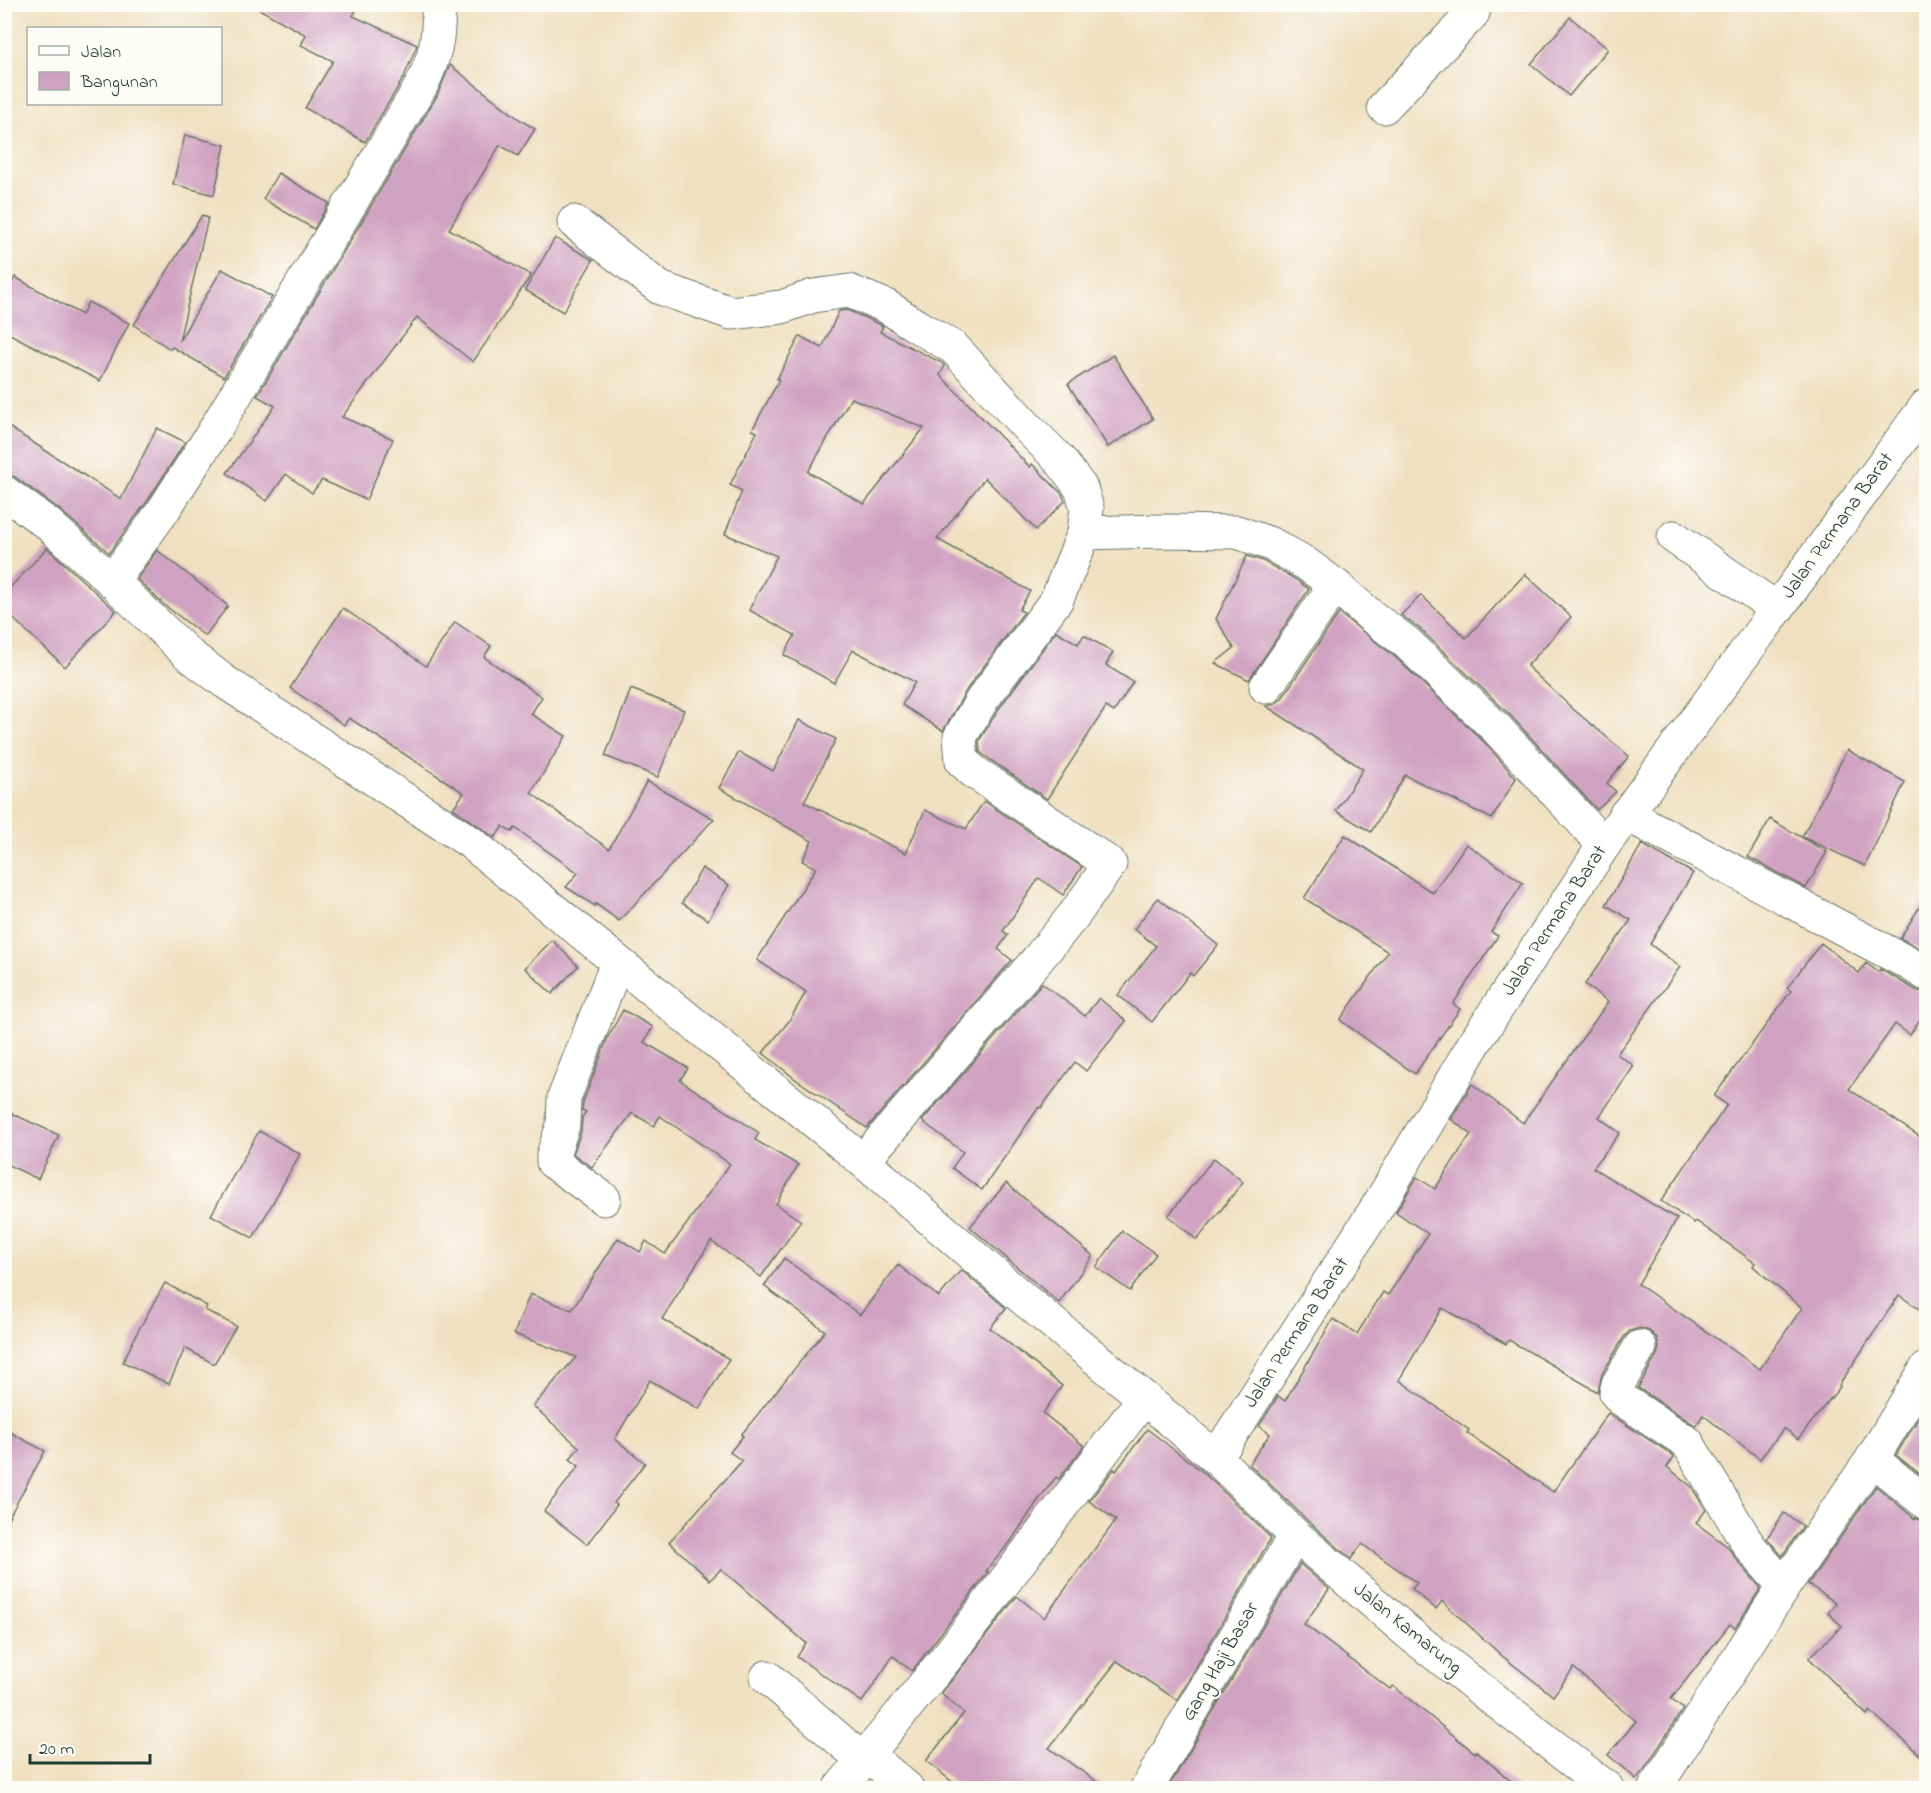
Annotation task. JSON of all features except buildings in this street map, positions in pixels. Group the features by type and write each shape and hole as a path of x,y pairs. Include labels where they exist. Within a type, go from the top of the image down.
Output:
{"street":[{"path":"112,581 163,511 214,431 421,86 433,61 439,26 438,4"},
{"path":"1384,107 1473,13 1475,4"},
{"path":"574,222 660,288 731,313 782,307 813,296 849,291 886,306 954,348 1059,459 1081,488 1087,508 1084,533 1057,599 982,700 960,737 962,761 973,771 1110,864 1074,915 1037,960 862,1161"},
{"name":"Jalan Permana Barat","path":"1216,1458 1381,1201 1475,1042 1604,845 1926,406"},
{"name":"Jalan Kamarung","path":"4,492 48,524 188,654 225,682 470,842 862,1161 1020,1296 1216,1458 1295,1535 1411,1635 1607,1788"},
{"path":"1084,533 1237,532 1271,544 1305,563 1406,642 1497,729 1604,845"},
{"path":"1674,537 1777,609"},
{"path":"1266,687 1335,585"},
{"path":"1626,814 1926,974"},
{"path":"604,1199 553,1162 553,1155 563,1125 564,1098 617,963"},
{"path":"1640,1347 1618,1384 1616,1393 1621,1399 1687,1442 1750,1547 1784,1586"},
{"path":"1654,1788 1784,1586 1872,1459 1926,1369"},
{"path":"840,1788 951,1652 1144,1398"},
{"path":"1872,1459 1926,1503"},
{"name":"Gang Haji Basar","path":"1147,1788 1295,1535"},
{"path":"767,1677 866,1758 907,1788"}]}
